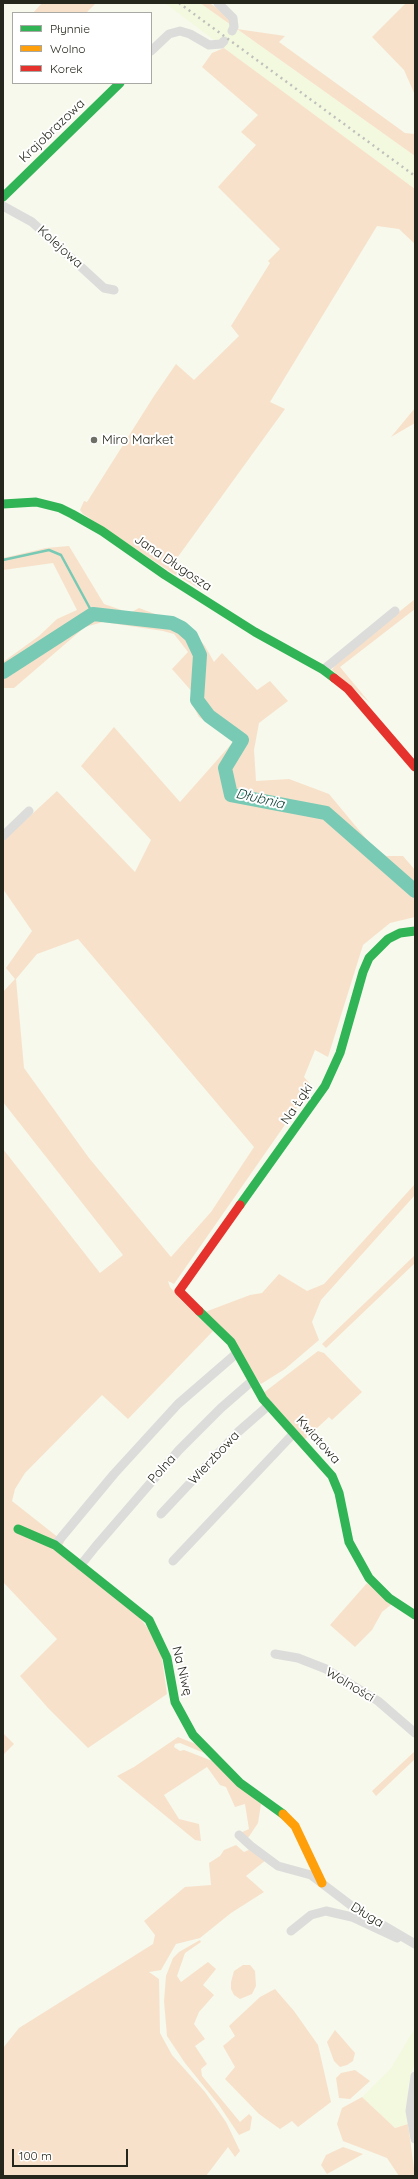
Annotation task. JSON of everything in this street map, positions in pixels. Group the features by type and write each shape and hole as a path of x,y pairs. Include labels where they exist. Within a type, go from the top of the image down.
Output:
{"street":[{"path":"218,3 232,18 234,27 232,31"},
{"path":"152,50 169,34 180,31 190,34 209,45 221,44 224,41"},
{"name":"Krajobrazowa","path":"3,197 119,84"},
{"name":"Kolejowa","path":"3,206 32,222 104,288 114,290"},
{"name":"Jana Długosza","path":"3,504 36,502 72,514 102,531 165,575 255,632 323,670 348,689 415,767"},
{"path":"323,670 395,611"},
{"path":"3,836 29,811"},
{"name":"Na Łąki","path":"179,1291 325,1086 340,1053 363,972 372,954 381,944 393,936 415,931"},
{"name":"Kwiatowa","path":"179,1291 222,1332 237,1353 252,1381 269,1405 335,1481 339,1493 349,1542 358,1561 369,1578 390,1598 415,1614"},
{"path":"55,1545 114,1474 168,1415 197,1386 237,1353"},
{"name":"Polna","path":"80,1566 179,1450 221,1408 252,1381"},
{"name":"Wierzbowa","path":"161,1514 238,1432 269,1405"},
{"path":"173,1561 294,1433"},
{"name":"Na Niwę","path":"18,1529 55,1545 149,1620 167,1658 175,1702 193,1735 240,1783 283,1814 295,1826 322,1882"},
{"name":"Wolności","path":"276,1654 298,1658 326,1669 378,1701 415,1733"},
{"name":"Długa","path":"239,1835 278,1866 306,1873 322,1882 350,1906 415,1945"},
{"path":"291,1931 311,1915 326,1911 352,1917 379,1931 415,1945"},
{"path":"415,2076 410,2111 415,2139"}],"shaded area":[{"path":"42,3 96,3 87,12 34,12"},
{"path":"165,3 200,3 415,156 415,189 272,84"},
{"path":"200,3 209,3 219,9 230,21 231,25"},
{"path":"406,3 415,3 415,95 404,70 372,37"},
{"path":"237,29 285,36 279,42 405,133 415,134 415,156"},
{"path":"224,48 415,189 415,244 399,229 377,226 270,402 285,409 172,565 204,591 169,571 83,514 80,510 84,501 87,502 176,364 194,380 239,336 231,326 270,263 268,261 280,249 218,187 256,145 241,132 258,115 202,67 212,53"},
{"path":"415,408 415,423 391,437"},
{"path":"69,546 104,604 130,613 139,608 163,617 184,621 205,646 214,662 222,653 257,690 270,681 288,701 259,723 254,750 256,781 289,779 329,794 368,841 386,856 403,856 415,870 415,917 390,923 363,945 328,1057 315,1050 304,1077 312,1086 174,1284 168,1281 170,1287 180,1299 213,1331 128,1419 102,1395 25,1473 15,1489 12,1501 64,1542 59,1552 139,1617 157,1640 162,1659 167,1694 88,1748 48,1708 20,1676 57,1639 3,1582 3,1149 100,1273 123,1255 3,1102 3,992 15,979 6,968 32,931 3,889 3,841 57,791 135,872 151,840 81,766 114,727 180,802 234,741 199,717 193,706 194,694 172,669 188,652 174,634 163,631 103,622 85,627 14,688 3,688 3,662 39,636 57,619 77,610 53,563 3,570 3,558 46,548","holes":["78,939 254,1147 211,1212 171,1257 89,1158 24,1068 16,979 37,954"]},
{"path":"415,599 415,609 340,667 370,703 332,670 337,662"},
{"path":"415,1184 415,1195 321,1300 312,1322 319,1340 285,1369 261,1384 205,1312 250,1295 262,1293 279,1274 307,1291 324,1284"},
{"path":"415,1255 415,1263 326,1348 322,1344"},
{"path":"318,1351 324,1353 362,1392 332,1420 329,1417 304,1440 262,1394"},
{"path":"367,1583 392,1604 382,1612 372,1630 355,1647 330,1625"},
{"path":"3,1733 14,1744 3,1755"},
{"path":"178,1737 198,1745 204,1753 180,1743 175,1744 174,1747 180,1751 184,1750 215,1762 261,1804 258,1823 246,1841 240,1833 249,1829 245,1804 235,1807 226,1787 220,1785 207,1767 164,1795 179,1819 199,1824 201,1841 195,1840 117,1776 134,1767"},
{"path":"415,1751 415,1759 376,1796 372,1791"},
{"path":"236,1845 244,1852 251,1849 266,1860 246,1876 264,1892 231,1913 200,1938 176,1944 161,1970 149,1972 159,1979 160,2033 172,2055 205,2092 226,2122 240,2151 235,2157 228,2147 206,2176 3,2176 3,2048 19,2028 153,1944 155,1935 144,1921 185,1887 211,1885 209,1863 220,1856 224,1850"},
{"path":"200,1940 201,1942 185,1953 177,1976 181,1982 208,1962 216,1969 203,1985 214,1995 199,2012 194,2024 205,2039 195,2046 207,2064 201,2069 202,2076 240,2122 249,2114 252,2117 250,2130 239,2135 219,2105 185,2063 167,2036 164,2001 166,1976 173,1958 179,1952"},
{"path":"243,1965 250,1965 255,1971 256,1986 252,1994 240,1999 234,1995 231,1989 231,1982 234,1971"},
{"path":"275,1989 294,2011 318,2045 331,2102 298,2127 292,2121 280,2129 259,2114 225,2079 235,2067 223,2046 235,2036 229,2026 260,1997"},
{"path":"415,2028 415,2061 408,2086 408,2124 395,2128 362,2097 391,2068"},
{"path":"335,2030 355,2053 353,2061 340,2067 334,2061 327,2042"},
{"path":"355,2070 370,2081 350,2099 339,2098 336,2078 341,2073"},
{"path":"362,2097 395,2128 408,2124 415,2176 399,2176 387,2158 343,2141 337,2124 342,2108"},
{"path":"343,2147 363,2154 327,2174 321,2165 326,2155"}],"waterway":[{"path":"3,560 49,550 61,555 93,614"},
{"name":"Dłubnia","path":"3,672 93,614 172,623 182,628 191,636 200,655 197,700 209,716 242,740 225,768 231,795 326,813 415,891"}],"railway":[{"path":"179,3 415,176"}],"traffic: fast":[{"path":"3,197 119,84"},
{"path":"3,504 36,502 60,508 72,514 102,531 165,575 255,632 322,669 334,678"},
{"path":"240,1205 325,1086 340,1053 363,972 369,958 388,939 400,933 415,931"},
{"path":"199,1311 231,1342 263,1399 332,1476 339,1493 349,1542 369,1578 389,1598 415,1615"},
{"path":"18,1529 55,1545 149,1620 167,1658 175,1702 193,1735 240,1783 283,1814"}],"traffic: slow":[{"path":"283,1814 295,1826 322,1883"}],"traffic: jam":[{"path":"334,678 348,689 415,767"},
{"path":"199,1311 179,1291 240,1205"}],"place":[{"name":"Miro Market","path":"94,440"}]}
